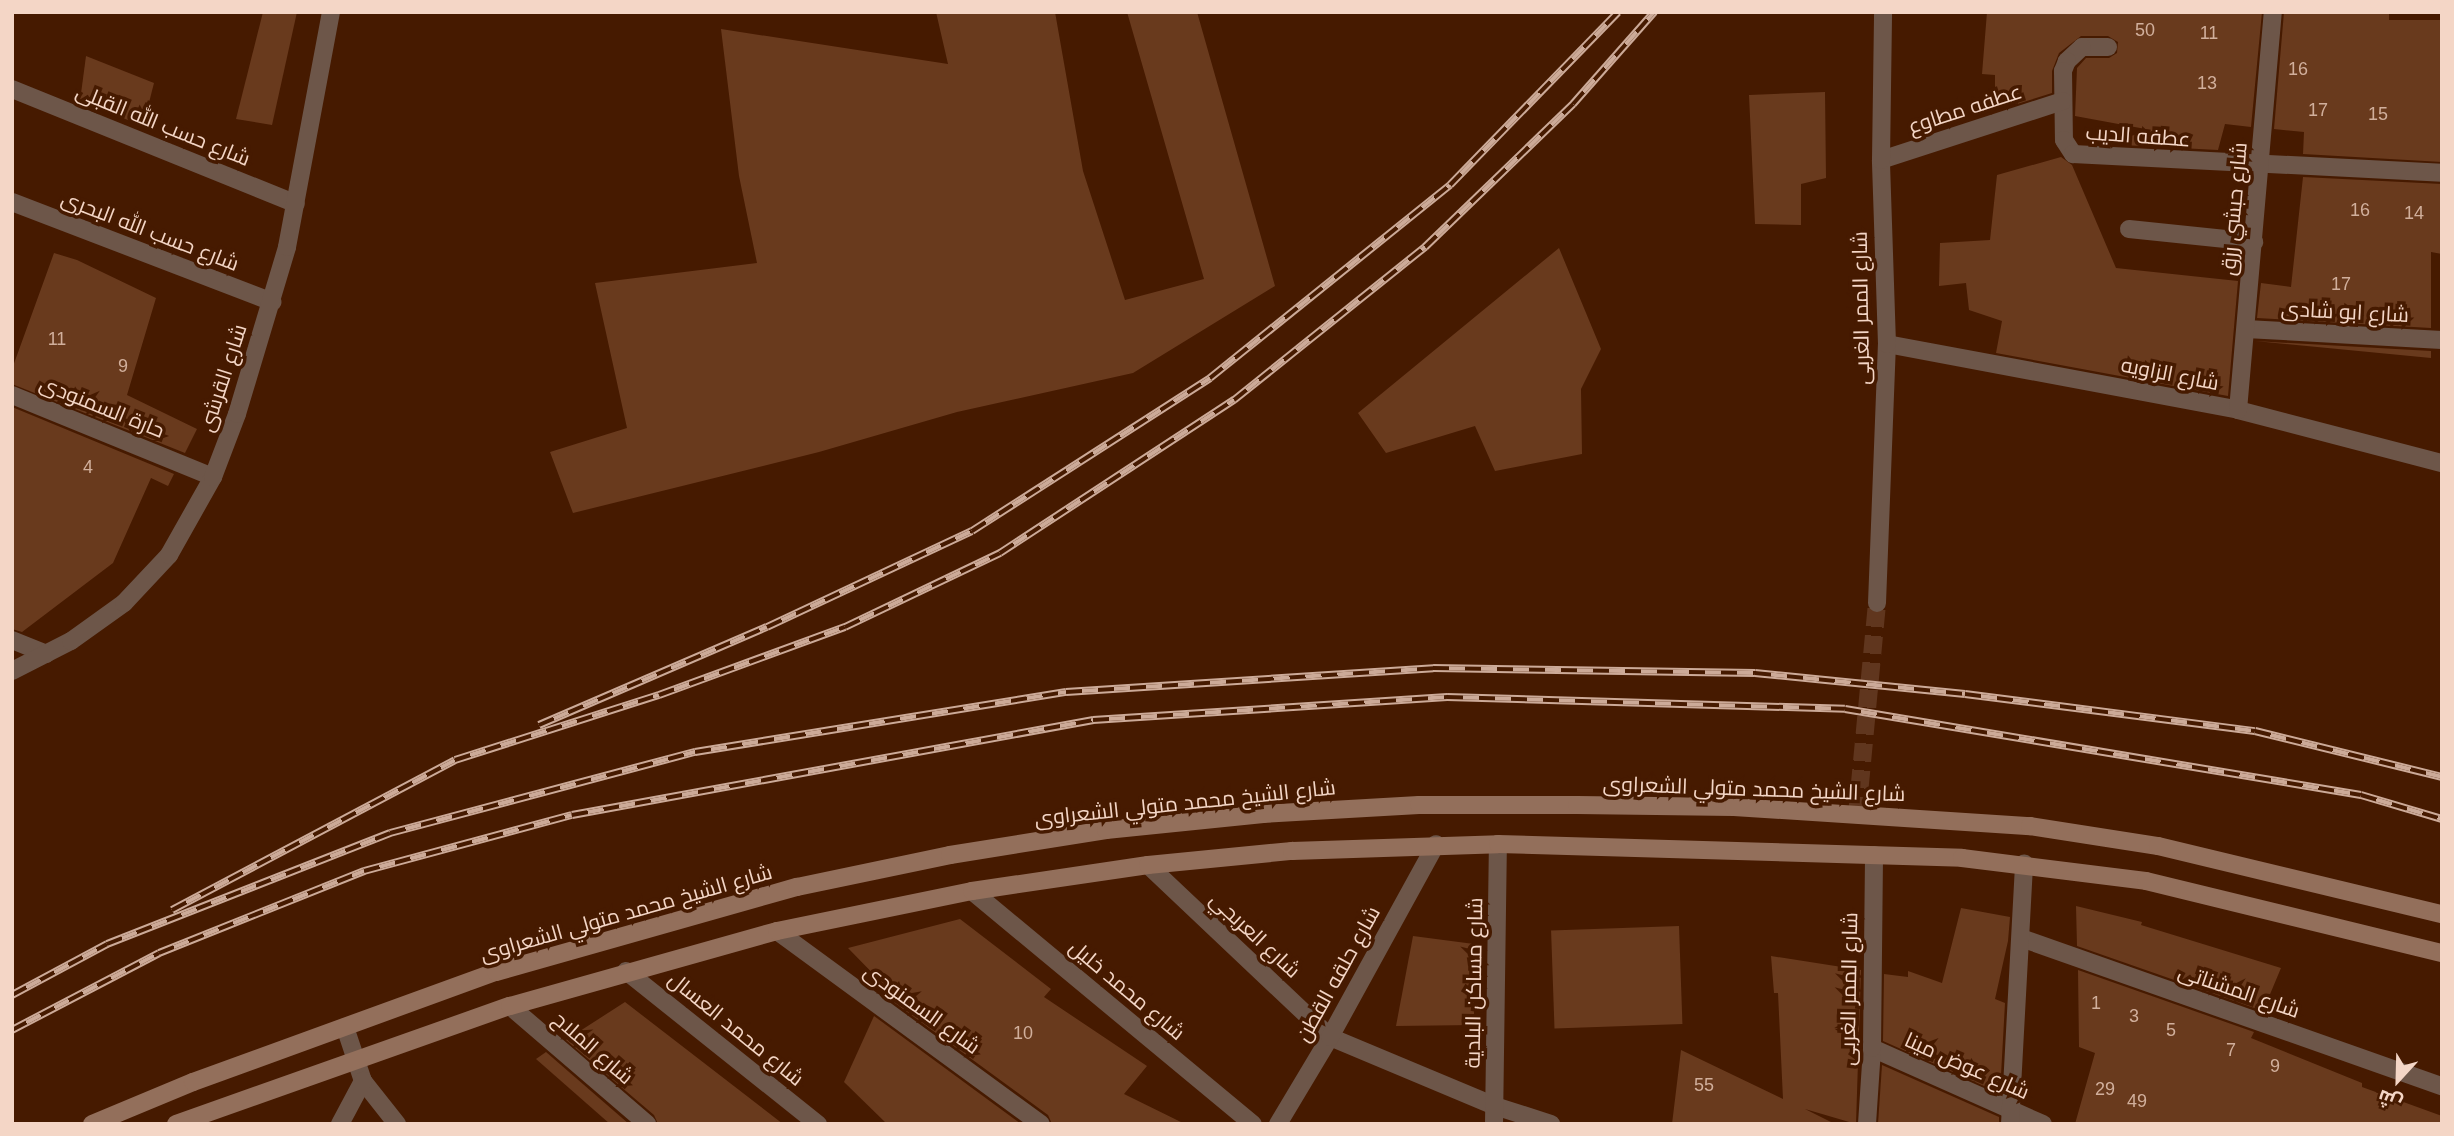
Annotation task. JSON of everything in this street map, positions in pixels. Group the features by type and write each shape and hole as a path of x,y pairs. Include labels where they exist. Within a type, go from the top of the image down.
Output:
{"street":[{"name":"شارع القرشى","path":"12,671 71,641 124,603 169,555 213,477 237,414 272,302 296,204 331,12"},
{"name":"شارع الممر الغربى","path":"1877,603 1886,344 1881,160 1883,12"},
{"name":"شارع حبشي رزق","path":"2238,410 2273,12"},
{"name":"عطفه الديب","path":"2108,47 2082,47 2073,52 2063,71 2064,140 2073,154 2261,164"},
{"name":"شارع حسب الله القبلى","path":"12,89 296,204"},
{"name":"عطفه مطاوع","path":"1881,160 2063,101"},
{"path":"2261,164 2442,173"},
{"name":"شارع حسب الله البحرى","path":"12,202 272,302"},
{"path":"2129,229 2254,242"},
{"name":"شارع ابو شادى","path":"2246,329 2442,340"},
{"name":"شارع الزاويه","path":"1886,344 2238,410 2442,463"},
{"name":"حارة السمنودى","path":"12,395 213,477"},
{"path":"12,640 46,654"},
{"name":"شارع الشيخ محمد متولي الشعراوى","path":"92,1124 193,1082 496,972 797,887 950,855 1106,830 1276,813 1419,805 1734,807 2029,826 2158,846 2442,914"},
{"path":"176,1124 510,1006 626,971 776,931 972,891 1148,865 1292,851 1436,844 1498,844 1874,855 2024,863 2146,881 2442,953"},
{"name":"شارع حلقه القطن","path":"1284,1121 1436,844"},
{"name":"شارع مساكن البلدية","path":"1495,1115 1498,844"},
{"name":"شارع الممر الغربى","path":"1867,1124 1872,1048 1874,855"},
{"path":"2011,1118 2024,863"},
{"name":"شارع العربجي","path":"1148,865 1330,1037"},
{"name":"شارع محمد خليل","path":"972,891 1253,1124"},
{"name":"شارع السمنودى","path":"776,931 1041,1124"},
{"name":"شارع المشناتى","path":"2021,938 2442,1086"},
{"name":"شارع محمد العسال","path":"626,971 818,1124"},
{"name":"شارع الملاح","path":"510,1006 647,1124"},
{"path":"345,1027 363,1081 397,1124"},
{"path":"1330,1037 1495,1115 1550,1124"},
{"name":"شارع عوض مينا","path":"1872,1048 2011,1118 2043,1124"},
{"path":"340,1124 363,1081"}],"building":[{"path":"263,12 297,12 272,125 236,119"},
{"path":"936,12 1055,12 1083,171 1125,300 1204,279 1127,12 1197,12 1275,286 1133,373 957,412 819,452 573,513 550,452 627,428 595,283 757,263 739,176 721,29 948,64"},
{"path":"1987,12 2262,12 2251,127 2225,124 2218,150 2104,144 2151,130 2075,116 2077,68 2086,58 2109,58 2117,53 2118,42 2108,36 2081,36 2059,53 2052,71 2052,93 2017,104 1995,100 1995,75 1982,74"},
{"path":"2284,12 2389,12 2389,20 2442,20 2442,162 2303,154 2304,132 2274,129"},
{"path":"86,56 154,83 143,126 80,101"},
{"path":"1825,92 1826,178 1801,184 1801,225 1755,224 1749,95"},
{"path":"2061,157 2072,165 2116,268 2238,281 2228,396 1996,353 2002,321 1969,310 1966,283 1939,286 1940,243 1990,240 1997,175"},
{"path":"2303,177 2442,184 2442,254 2431,252 2431,328 2257,318 2261,283 2291,287"},
{"path":"1559,248 1601,349 1581,389 1582,454 1495,471 1475,426 1386,453 1358,413"},
{"path":"54,253 77,260 156,298 127,395 197,429 185,453 12,384 12,369"},
{"path":"2255,341 2431,351 2431,358"},
{"path":"12,407 174,474 168,486 151,478 113,563 22,632 12,629"},
{"path":"2076,906 2142,922 2141,925 2281,968 2263,1011 2077,946"},
{"path":"1961,908 2010,917 2008,941 1995,999 2005,1003 2000,1093 1883,1041 1884,974 1908,977 1908,971 1942,983"},
{"path":"960,919 1051,989 1044,997 1147,1066 1124,1094 1185,1124 1052,1124 1048,1115 884,995 887,988 848,948"},
{"path":"1679,926 1682,1024 1554,1028 1551,930"},
{"path":"1413,936 1474,944 1474,1025 1396,1026"},
{"path":"1771,956 1861,970 1856,1124 1805,1109 1835,1124 1672,1124 1681,1050 1783,1099 1778,993 1774,993"},
{"path":"2078,970 2254,1032 2251,1038 2362,1083 2362,1087 2442,1116 2442,1124 2075,1124 2095,1053 2079,1047"},
{"path":"625,1002 783,1124 658,1124 654,1115 566,1040"},
{"path":"874,1016 1021,1124 887,1124 844,1082"},
{"path":"546,1052 629,1124 610,1124 536,1059"},
{"path":"1882,1065 1999,1117 1999,1124 1878,1124"}],"tunnel":[{"path":"1857,815 1877,603"}],"railway":[{"path":"539,725 767,627 972,531 1210,378 1450,185 1618,12"},
{"path":"172,910 455,760 659,695 845,627 1000,553 1234,400 1425,247 1573,104 1654,12"},
{"path":"12,995 107,944 390,833 695,752 1066,692 1433,668 1755,673 1965,694 2255,731 2442,777"},
{"path":"12,1030 159,953 364,871 572,815 1093,720 1447,697 1845,709 2361,795 2442,819"}]}
